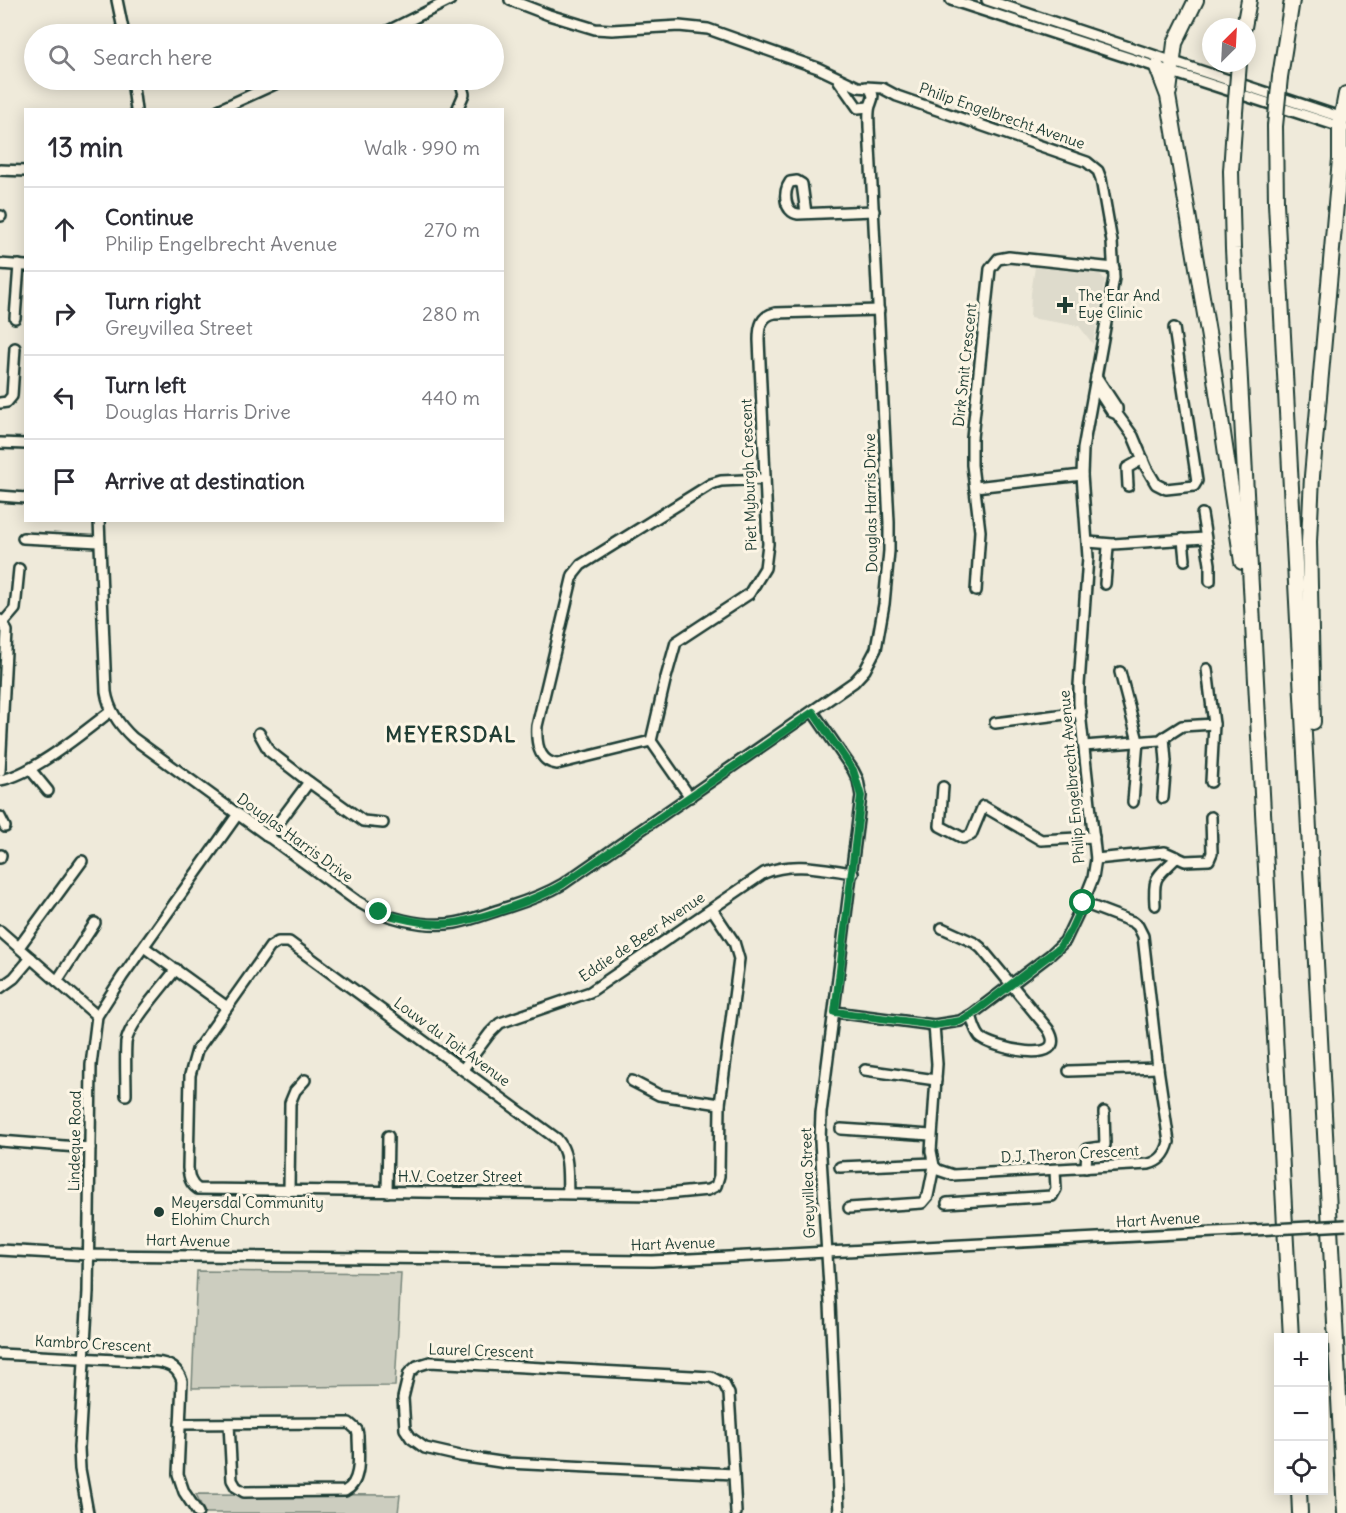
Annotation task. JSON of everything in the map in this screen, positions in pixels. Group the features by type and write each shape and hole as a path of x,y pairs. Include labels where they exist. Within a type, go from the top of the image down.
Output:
{"highway":[{"path":"1168,96 1175,43 1196,0"},
{"path":"1246,18 1249,0"},
{"path":"1292,0 1275,126 1276,202 1345,1513"},
{"path":"1157,67 1168,96 1209,338 1243,574 1252,615"},
{"path":"1238,72 1231,193 1291,1333"},
{"path":"1311,859 1316,829 1309,542 1313,464 1343,155 1346,94"},
{"path":"1299,1495 1300,1513"}],"street":[{"path":"117,0 122,24"},
{"path":"411,24 450,0"},
{"name":"Douglas Harris Drive","path":"510,0 595,29 679,26 708,29 818,68 862,87"},
{"path":"951,0 1157,67 1172,66"},
{"path":"987,0 1172,66 1343,123"},
{"name":"Douglas Harris Drive","path":"99,522 106,692 111,711 133,738 357,902 372,910 420,922 451,923 487,914 547,893 813,712 861,675 876,649 881,626 889,551 869,127 858,108 853,104 852,97 837,78"},
{"path":"852,97 853,92 862,87 873,94 869,127"},
{"name":"Philip Engelbrecht Avenue","path":"835,1012 934,1025 960,1021 1050,955 1065,941 1093,878 1096,859 1079,685 1088,546 1082,475 1084,440 1113,292 1114,268 1101,179 1093,165 897,96 882,88 862,87"},
{"path":"133,90 136,108"},
{"path":"222,108 262,90"},
{"path":"458,108 464,94 463,90"},
{"path":"858,108 872,104 884,96 897,96"},
{"path":"0,170 24,171"},
{"path":"806,213 874,211"},
{"name":"Dirk Smit Crescent","path":"975,487 972,438 992,265 998,259 1010,257 1114,268"},
{"path":"0,264 22,266 15,318"},
{"name":"Piet Myburgh Crescent","path":"651,741 667,671 677,641 752,591 762,574 768,552 759,340 762,321 767,316 776,313 879,310"},
{"path":"1095,387 1136,441 1150,474 1161,488 1192,488 1197,481 1174,328"},
{"path":"0,403 7,402 12,396 15,348"},
{"path":"1096,376 1117,408 1117,414"},
{"path":"0,443 24,444"},
{"path":"1128,486 1128,468 1143,459"},
{"path":"976,591 980,543 975,487 1082,475"},
{"path":"690,797 651,741 557,764 550,762 541,754 537,739 537,726 573,575 581,565 711,484 721,481 765,479"},
{"path":"0,496 24,498"},
{"path":"1202,514 1210,564 1210,581"},
{"path":"23,538 99,542"},
{"path":"1088,546 1205,538"},
{"path":"1183,540 1185,560"},
{"path":"1105,584 1111,546"},
{"path":"0,771 7,631 1,622 15,609 19,569"},
{"path":"1207,669 1214,724 1211,782"},
{"path":"1120,672 1138,741 1133,802"},
{"path":"0,780 14,777 30,769 111,711"},
{"name":"Greyvillea Street","path":"813,712 853,770 860,789 862,806 820,1134 824,1252 839,1513"},
{"path":"995,723 1081,712"},
{"path":"1084,746 1160,740 1185,725 1214,724"},
{"path":"259,733 269,751 309,782 363,821 383,824"},
{"path":"1163,798 1166,760 1164,738"},
{"path":"30,769 48,791"},
{"path":"268,837 309,782"},
{"path":"944,787 940,824 943,829 963,838 968,837 972,832 983,806 1041,840 1094,837"},
{"name":"Lindeque Road","path":"88,1513 80,1469 83,1358 88,1292 91,1065 97,1016 238,814"},
{"path":"0,817 5,827"},
{"path":"1096,859 1165,852 1188,861 1210,859 1212,817"},
{"path":"1155,905 1156,877 1177,857"},
{"path":"19,947 82,861"},
{"name":"Eddie de Beer Avenue","path":"463,1069 500,1023 590,992 759,876 776,868 794,866 853,873"},
{"name":"D.J. Theron Crescent","path":"934,1164 943,1173 953,1176 1149,1164 1155,1163 1164,1156 1169,1142 1141,930 1133,922 1083,903"},
{"name":"H.V. Coetzer Street","path":"281,941 270,947 197,1050 190,1075 188,1168 193,1186 208,1190 655,1195 712,1189 717,1183 720,1170 720,1104 739,955 734,942 712,909"},
{"path":"60,977 95,922"},
{"path":"942,928 978,945 1050,1034 1052,1040 1047,1049 1034,1053 984,1040 976,1030 971,1015"},
{"path":"0,931 30,958 60,977 97,1016"},
{"name":"Louw du Toit Avenue","path":"281,941 294,945 557,1138 567,1157 568,1193"},
{"path":"144,947 227,1007"},
{"path":"0,988 14,978 30,958"},
{"path":"126,1095 126,1041 131,1030 176,969"},
{"path":"849,1208 922,1203 928,1196 934,1164 931,1135 937,1052 934,1025"},
{"path":"1069,1071 1158,1068"},
{"path":"865,1070 936,1080"},
{"path":"289,1191 290,1103 295,1091 305,1080"},
{"path":"633,1081 659,1095 720,1104"},
{"path":"1086,1168 1087,1149 1105,1145 1104,1112"},
{"path":"841,1129 931,1135"},
{"path":"387,1192 388,1136"},
{"path":"0,1141 90,1148"},
{"path":"840,1167 934,1164"},
{"path":"947,1203 1052,1196 1056,1190 1055,1170"},
{"name":"Hart Avenue","path":"0,1251 88,1255 652,1261 1346,1225"},
{"name":"Kambro Crescent","path":"0,1354 163,1362 174,1368 180,1373 182,1381 178,1474 184,1492 198,1513"},
{"name":"Laurel Crescent","path":"441,1362 700,1375 719,1380 728,1391 731,1400 734,1474 507,1463 425,1448 411,1438 404,1423 403,1398 406,1378 412,1369 422,1364 441,1362"},
{"path":"180,1424 349,1423 357,1430 358,1435 357,1472 353,1485 345,1491 243,1492 238,1490 232,1480 229,1424"},
{"path":"734,1474 736,1513"}],"shaded area":[{"name":"The Ear And Eye Clinic","path":"1035,267 1100,274 1105,280 1093,344 1079,326 1030,318"},
{"path":"197,1271 401,1273 395,1386 192,1388"},
{"path":"196,1494 400,1495 398,1513 205,1513"}],"place":[{"name":"The Ear And Eye Clinic","path":"1065,305"},
{"name":"Meyersdal Community Elohim Church","path":"159,1212"}],"district":[{"name":"MEYERSDAL","path":"451,735"}],"route":[{"path":"379,912 420,922 451,923 487,914 547,893 813,712 853,770 858,780 862,806 835,1012 934,1025 960,1021 992,1000 1059,948 1070,932 1083,903"}]}
